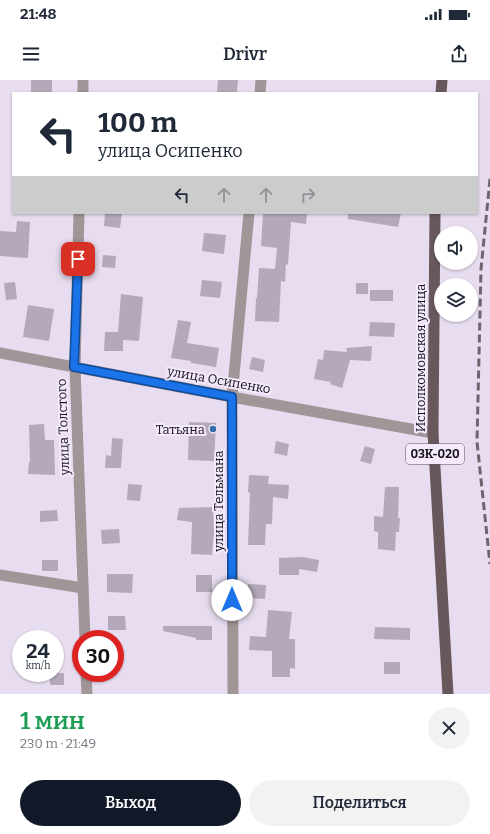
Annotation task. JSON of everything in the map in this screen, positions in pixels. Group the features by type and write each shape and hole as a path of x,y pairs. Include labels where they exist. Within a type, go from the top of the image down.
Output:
{"main road":[{"path":"441,92 442,80"},
{"name":"Исполкомовская улица","path":"435,214 433,433 448,694"}],"street":[{"path":"83,80 83,92"},
{"path":"260,92 261,80"},
{"name":"улица Толстого","path":"79,214 74,367 85,630"},
{"name":"улица Тельмана","path":"233,694 232,397 249,214"},
{"name":"улица Осипенко","path":"0,353 433,433"},
{"path":"0,575 83,588"},
{"path":"86,682 87,694"}],"building":[{"path":"31,80 52,80 52,92 31,92"},
{"path":"218,80 238,80 237,92 217,92"},
{"path":"105,214 122,214 120,228 104,226"},
{"path":"263,214 307,214 306,224 291,222 288,265 286,264 285,282 281,281 279,322 255,321 259,268 275,269 277,248 261,246"},
{"path":"348,214 401,214 398,227 348,219"},
{"path":"17,221 30,222 28,258 0,256 0,231 16,232"},
{"path":"204,233 226,235 224,254 202,251"},
{"path":"103,255 116,256 115,268 102,267"},
{"path":"202,280 222,282 220,298 200,296"},
{"path":"15,282 17,299 6,300 4,283"},
{"path":"356,283 368,283 368,294 356,294"},
{"path":"370,290 393,290 393,301 370,301"},
{"path":"121,294 143,297 139,341 123,340 123,351 104,351 105,332 118,332"},
{"path":"28,305 54,309 49,341 23,337"},
{"path":"178,320 191,322 187,343 219,348 216,367 171,358"},
{"path":"370,322 395,323 394,337 369,336"},
{"path":"372,346 371,361 350,360 342,388 330,384 331,382 314,379 318,359 323,360 324,350 347,352 346,348"},
{"path":"252,357 265,360 263,372 249,369"},
{"path":"189,422 216,423 214,461 188,460"},
{"path":"44,424 45,440 54,440 55,475 28,474 30,462 29,425"},
{"path":"112,438 123,439 121,468 105,468 106,455 111,456"},
{"path":"276,441 289,444 287,456 274,453"},
{"path":"365,446 375,449 371,464 360,461"},
{"path":"249,475 269,476 268,484 289,485 288,499 273,497 272,524 266,524 265,545 248,545 250,493 248,492"},
{"path":"128,484 142,485 140,501 127,500"},
{"path":"385,487 399,487 398,518 400,518 399,532 396,532 395,551 378,549 378,532 374,531 374,516 383,517"},
{"path":"213,507 214,531 212,555 191,554 192,522 177,520 179,508"},
{"path":"57,510 58,521 40,522 40,511"},
{"path":"119,529 120,543 102,544 101,530"},
{"path":"303,557 319,560 317,572 299,569 299,575 279,575 279,558"},
{"path":"42,560 58,560 58,571 42,571"},
{"path":"107,574 133,574 132,593 107,592"},
{"path":"196,575 212,575 212,592 196,592"},
{"path":"248,584 266,585 265,599 248,598"},
{"path":"268,610 292,612 289,639 295,639 295,669 290,668 290,677 272,677 272,651 249,650 250,636 266,637"},
{"path":"108,616 125,616 126,630 108,630"},
{"path":"163,626 212,626 212,640 196,640 196,638 163,631"},
{"path":"375,627 410,628 410,640 374,639"},
{"path":"384,662 400,662 400,674 384,674"},
{"path":"50,682 64,682 64,685 50,685"}],"railway":[{"path":"490,179 481,269 477,442 490,564"}],"place":[{"name":"Татьяна","path":"213,429"}],"route":[{"path":"78,259 74,367 232,397 232,600"}]}
